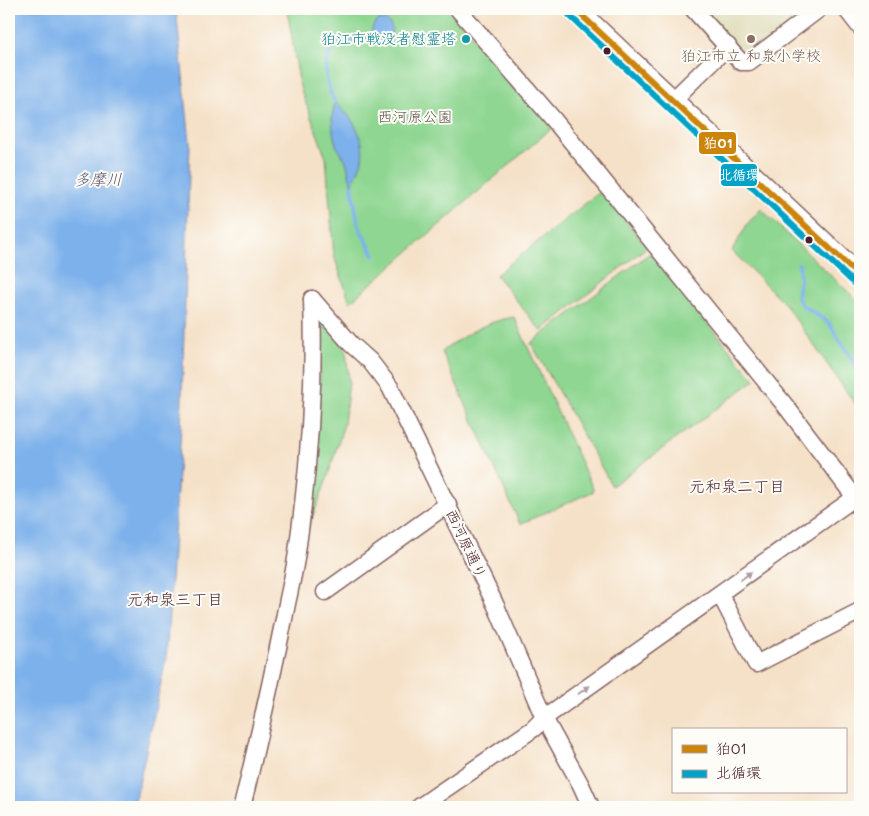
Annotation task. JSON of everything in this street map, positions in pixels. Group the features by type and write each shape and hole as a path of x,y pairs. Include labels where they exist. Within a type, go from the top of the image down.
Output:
{"main road":[{"path":"575,9 857,267"}],"street":[{"path":"419,807 533,729 544,718 859,498 554,120 458,9"},
{"path":"693,9 741,62 749,62 819,9"},
{"path":"846,9 860,27"},
{"path":"673,100 728,46"},
{"name":"西河原通り","path":"242,807 297,554 310,424 314,342 312,299 352,344 370,360 390,387 500,614 544,718 586,793 591,807"},
{"path":"325,592 448,504"},
{"path":"720,594 756,664 860,611"}],"shaded area":[{"name":"狛江市立 和泉小学校","path":"702,9 811,9 744,56"}],"green space":[{"name":"西河原公園","path":"287,9 449,9 552,128 350,302 334,256 326,158 300,87"},
{"path":"601,191 647,247 541,331 496,275"},
{"path":"761,209 860,303 860,411 785,304 732,251 748,223"},
{"path":"650,253 755,380 612,486 531,343"},
{"path":"319,315 346,349 349,382 344,424 327,479 306,534 316,448 320,390"},
{"path":"514,317 594,491 520,524 442,352 476,330 494,322"}],"water":[{"name":"多摩川","path":"9,9 176,9 190,142 181,428 166,659 134,807 9,807"},
{"path":"378,20 386,20 392,26 392,34 386,40 378,40 372,34 372,26"},
{"path":"335,102 352,121 362,143 362,160 352,186 346,161 336,145 333,132 332,118"}],"waterway":[{"path":"335,102 326,73 326,65 331,51 336,44 351,42 372,33"},
{"path":"352,186 360,228 374,255"},
{"path":"799,264 800,280 797,297 802,305 829,323 860,372"}],"transit line":[{"name":"狛01","path":"575,9 860,277"},
{"name":"北循環","path":"569,15 854,283"}],"place":[{"name":"狛江市戦没者慰霊塔","path":"466,39"},
{"name":"狛江市立 和泉小学校","path":"751,39"}],"district":[{"name":"元和泉二丁目","path":"737,486"},
{"name":"元和泉三丁目","path":"175,599"}]}
